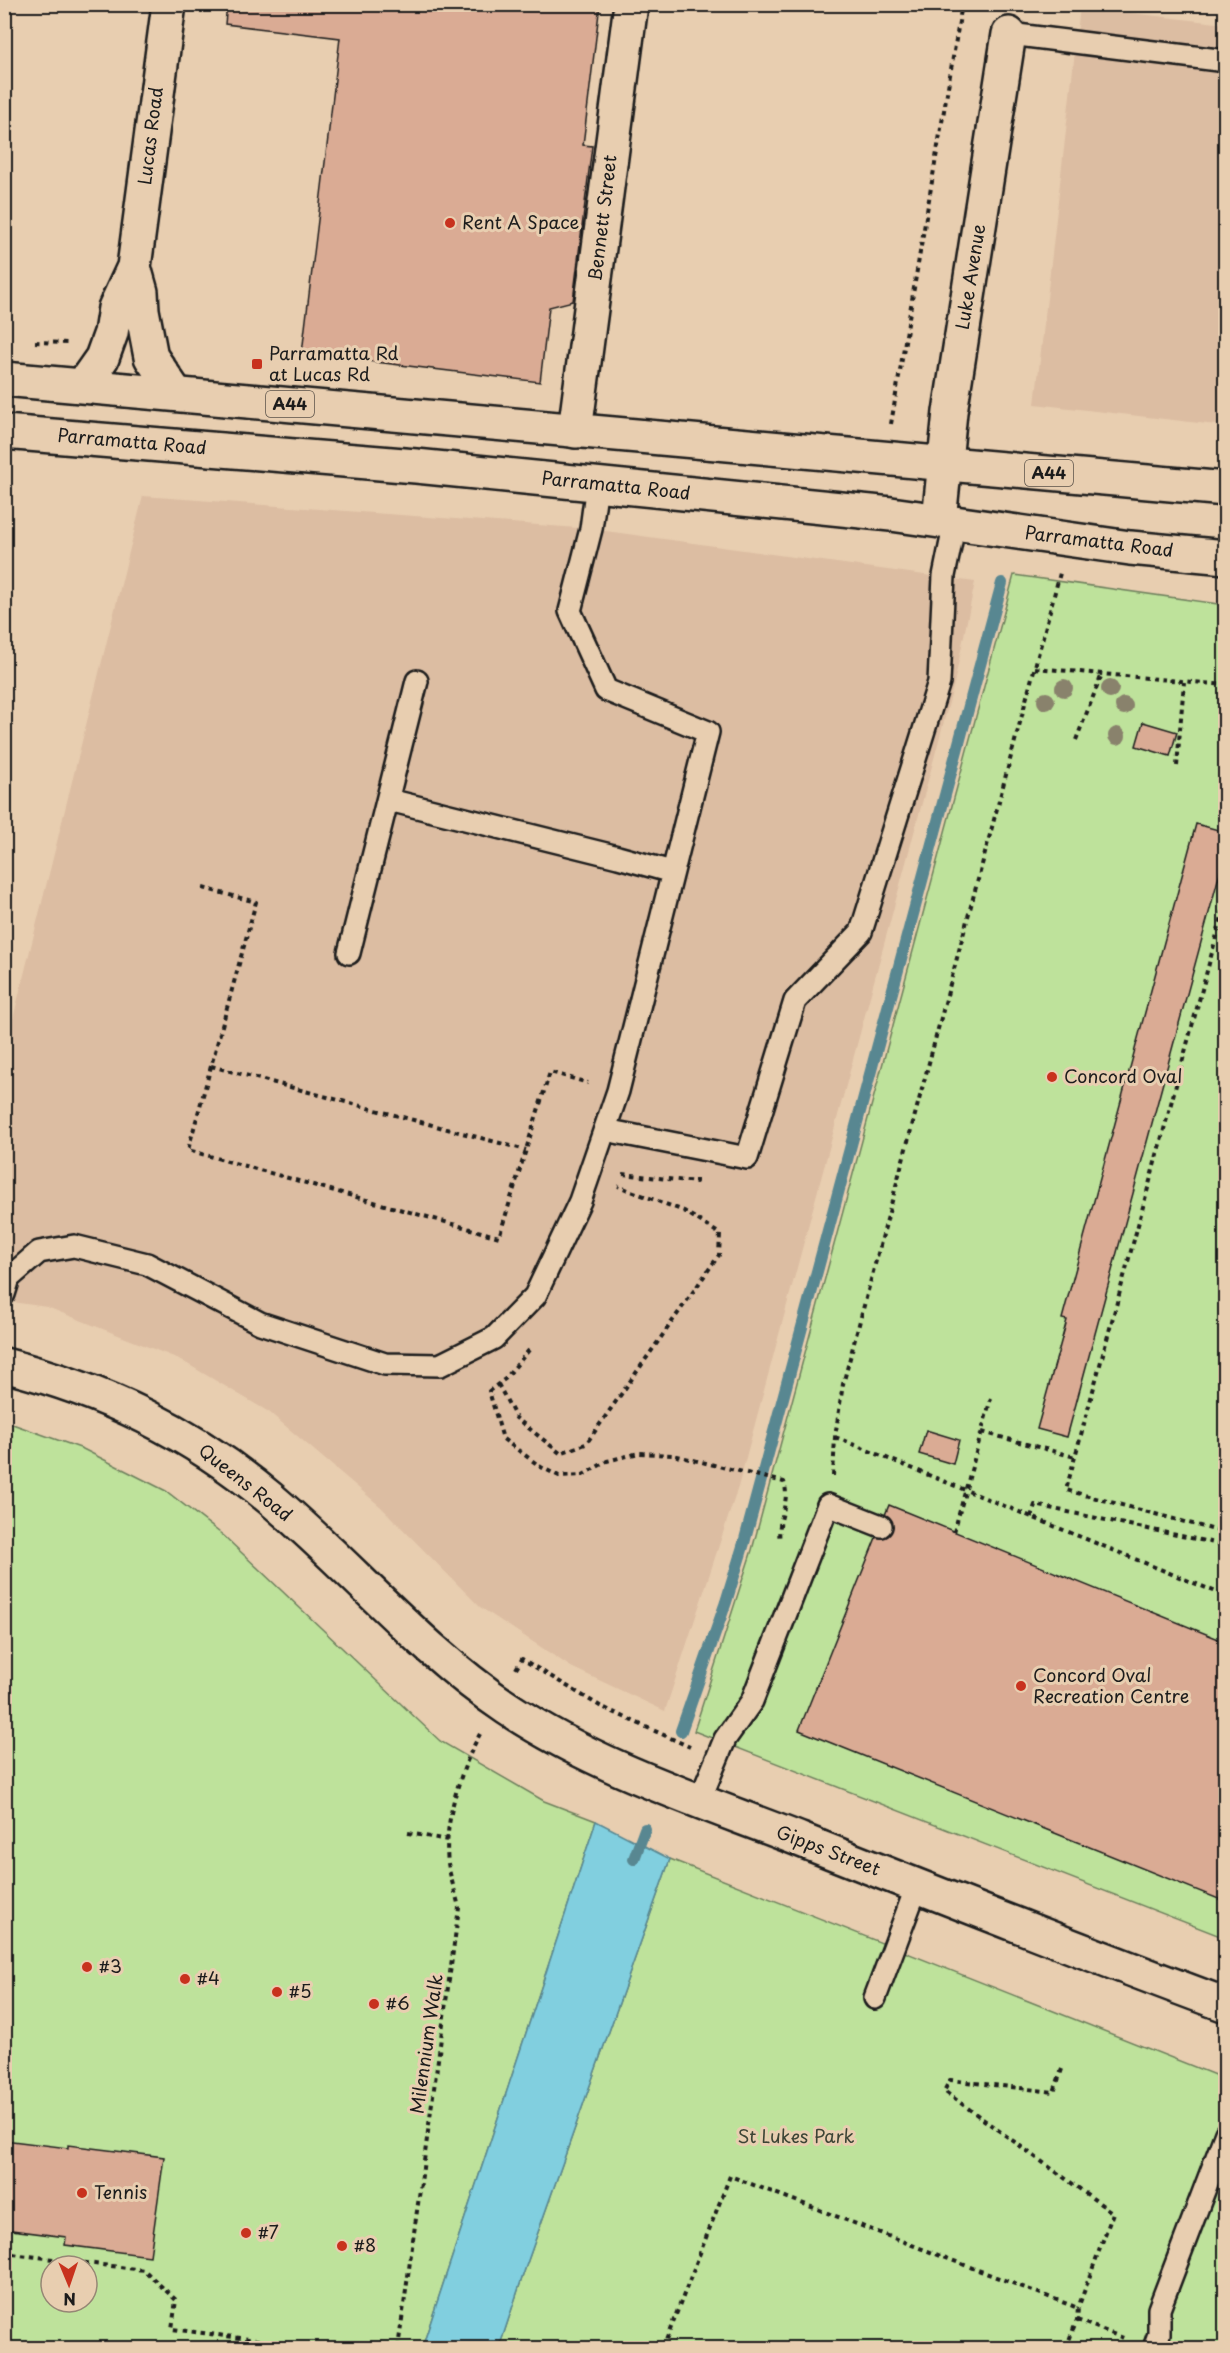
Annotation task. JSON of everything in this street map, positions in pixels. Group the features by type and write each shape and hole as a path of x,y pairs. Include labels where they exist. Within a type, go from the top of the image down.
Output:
{"main road":[{"name":"Lucas Road","path":"84,385 102,358 111,333 115,308 134,267 169,4"},
{"name":"Bennett Street","path":"575,431 631,4"},
{"name":"Luke Avenue","path":"947,521 946,464 950,412 1009,34"},
{"name":"Lucas Road","path":"134,267 141,292 143,319 151,357 176,394"},
{"name":"A44","path":"4,379 1226,489"},
{"name":"Parramatta Road","path":"4,432 416,466 891,514 1130,548 1226,557"},
{"name":"Queens Road","path":"4,1365 56,1378 127,1406 200,1446 270,1498 392,1614 447,1662"},
{"name":"Gipps Street","path":"447,1662 507,1708 575,1748 699,1802 1226,2005"}],"lane":[{"path":"1009,34 1226,61"},
{"path":"4,1294 9,1278 39,1251 74,1246 147,1264 260,1323 385,1364 440,1365 494,1338 535,1296 580,1201 618,1091 708,732 606,690 570,611 591,529 597,484"},
{"path":"605,1130 747,1158 795,1001 861,932 939,682 947,521"},
{"path":"349,953 417,681"},
{"path":"389,800 672,872"},
{"path":"699,1802 725,1740 752,1701 828,1505 881,1526"},
{"path":"875,1998 917,1886"},
{"path":"1154,2349 1159,2334 1159,2309 1226,2133"}],"path":[{"path":"891,417 962,4"},
{"path":"27,342 73,343"},
{"path":"828,1505 835,1437 846,1372 1061,570"},
{"path":"1035,668 1226,685"},
{"path":"1077,740 1102,674"},
{"path":"1176,766 1184,682"},
{"path":"203,888 256,902 188,1150 499,1237 550,1072 618,1091"},
{"path":"1031,1517 1035,1505 1219,1544 1224,1533 1066,1490 1226,900"},
{"path":"211,1066 526,1150"},
{"path":"612,1196 623,1174 696,1182 702,1149"},
{"path":"498,1384 516,1418 560,1454 586,1444 719,1255 720,1234 684,1211 617,1185"},
{"path":"533,1345 505,1378 489,1391 503,1439 541,1467 559,1476 583,1475 607,1461 639,1453 673,1455 784,1482"},
{"path":"954,1532 991,1398"},
{"path":"982,1432 1075,1457"},
{"path":"835,1437 1226,1596"},
{"path":"522,1659 600,1706 649,1730 717,1758"},
{"name":"Milennium Walk","path":"398,2349 459,1908 448,1863 452,1806 472,1747"},
{"path":"408,1833 448,1840"},
{"path":"1062,2069 1054,2092 950,2080 944,2091 1113,2213 1078,2308 1077,2320 1066,2349"},
{"path":"663,2349 730,2176 1078,2308"},
{"path":"4,2253 144,2270 176,2300 172,2330 317,2349"},
{"path":"1077,2320 1129,2340"}],"shaded area":[{"path":"1080,7 1225,24 1225,426 1035,404"},
{"path":"143,496 591,529 975,582 954,684 738,1487 665,1711 571,1667 480,1607 381,1507 269,1412 179,1359 47,1307 5,1301 5,1051"}],"green space":[{"name":"Concord Oval","path":"1014,575 1225,605 1225,1938 694,1731 752,1550"},
{"path":"4,1421 83,1449 166,1491 224,1536 440,1741 544,1801 596,1821 422,2348 5,2348"},
{"name":"St Lukes Park","path":"670,1859 1225,2079 1225,2348 499,2348"}],"water":[{"path":"596,1821 670,1859 499,2348 422,2348"}],"building":[{"name":"Rent A Space","path":"227,4 600,4 583,145 592,146 573,301 549,307 540,382 302,353 340,38 225,24"},
{"path":"1143,722 1177,732 1170,756 1136,746"},
{"path":"1196,824 1226,832 1226,850 1067,1437 1037,1429 1067,1320 1062,1319"},
{"path":"926,1430 959,1440 953,1464 919,1454"},
{"name":"Concord Oval Recreation Centre","path":"889,1505 1226,1642 1226,1902 799,1730"},
{"name":"Tennis","path":"4,2140 164,2157 150,2256 65,2245 66,2237 4,2229"}],"waterway":[{"path":"681,1731 744,1543 1002,583"},
{"path":"634,1859 645,1829"}],"place":[{"name":"Rent A Space","path":"450,223"},
{"name":"Parramatta Rd at Lucas Rd","path":"257,364"},
{"name":"Concord Oval","path":"1052,1077"},
{"name":"Concord Oval Recreation Centre","path":"1021,1686"},
{"name":"#3","path":"87,1967"},
{"name":"#4","path":"185,1979"},
{"name":"#5","path":"277,1992"},
{"name":"#6","path":"374,2004"},
{"name":"Tennis","path":"82,2193"},
{"name":"#7","path":"246,2233"},
{"name":"#8","path":"342,2246"}]}
